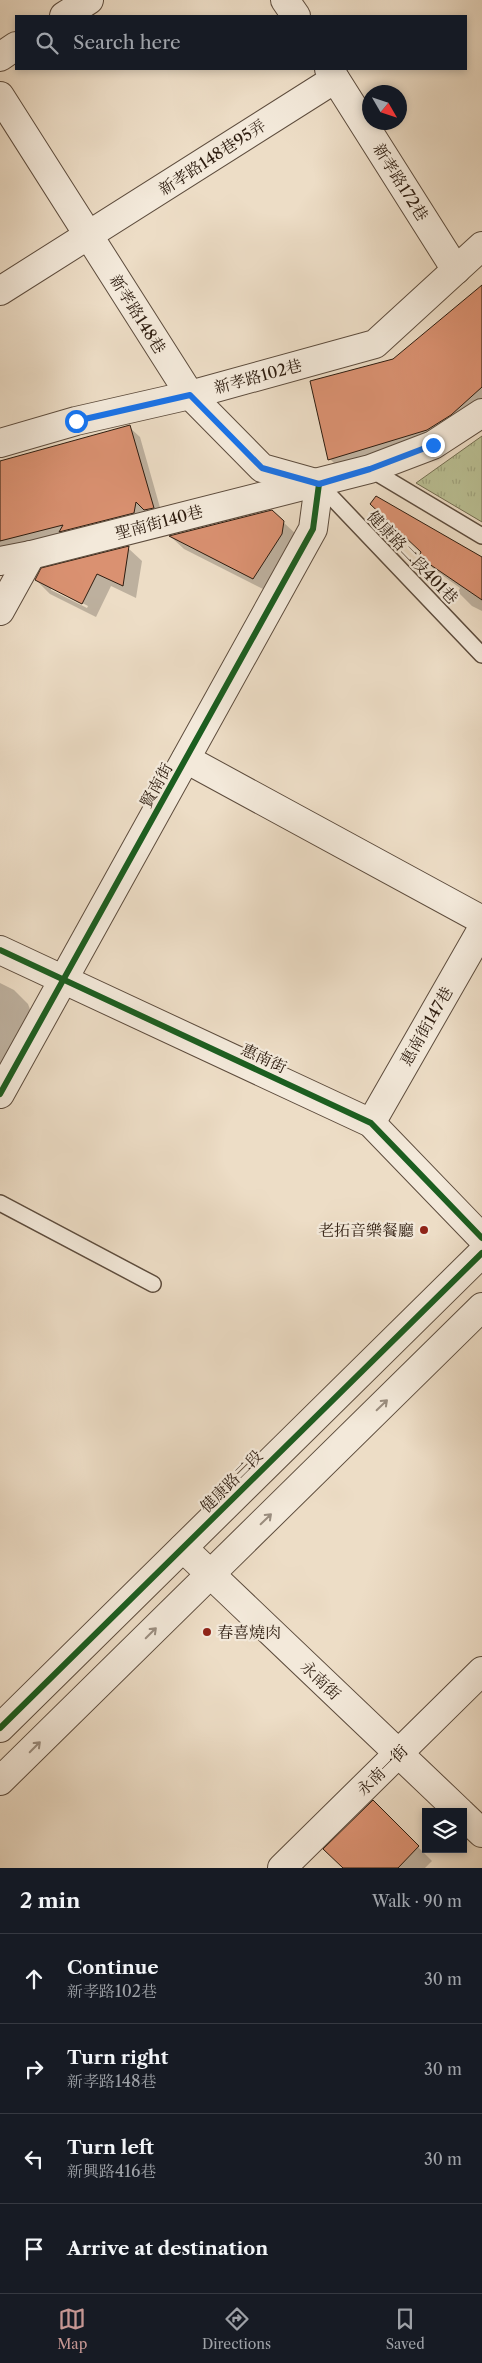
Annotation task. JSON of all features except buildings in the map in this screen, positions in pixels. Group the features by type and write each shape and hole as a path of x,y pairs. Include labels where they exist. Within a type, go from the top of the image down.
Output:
{"street":[{"path":"66,15 89,0"},
{"path":"286,0 295,15"},
{"path":"0,57 15,47"},
{"name":"新孝路148巷95弄","path":"0,291 89,236 332,74"},
{"name":"新孝路172巷","path":"332,74 456,270"},
{"name":"新孝路148巷","path":"0,96 190,395 262,468 319,484"},
{"name":"新孝路102巷","path":"0,444 76,421 190,395 375,344 482,246"},
{"name":"聖南街140巷","path":"0,561 319,484 370,469 433,445 482,413"},
{"name":"賢南街","path":"0,1094 313,529 319,484"},
{"path":"0,611 31,555"},
{"path":"186,759 482,920"},
{"name":"惠南街147巷","path":"371,1123 482,928"},
{"name":"惠南街","path":"0,950 371,1123 482,1238"},
{"name":"健康路二段","path":"0,1728 482,1253"},
{"path":"0,1781 482,1307"},
{"name":"永南街","path":"183,1548 456,1808"},
{"name":"永南一街","path":"282,1868 482,1671"},
{"path":"467,1819 482,1833"}],"lane":[{"path":"370,469 482,536"},
{"name":"健康路二段401巷","path":"319,484 482,655"},
{"path":"0,1203 153,1284"}],"green space":[{"path":"482,436 482,522 416,483"}],"cycle path":[{"path":"0,1094 313,529 319,484"},
{"path":"0,950 371,1123 482,1238"},
{"path":"0,1728 482,1253"}],"place":[{"name":"老拓音樂餐廳","path":"424,1230"},
{"name":"春喜燒肉","path":"207,1632"}],"route":[{"path":"76,421 190,395 262,468 319,484 370,469 433,445"}]}
